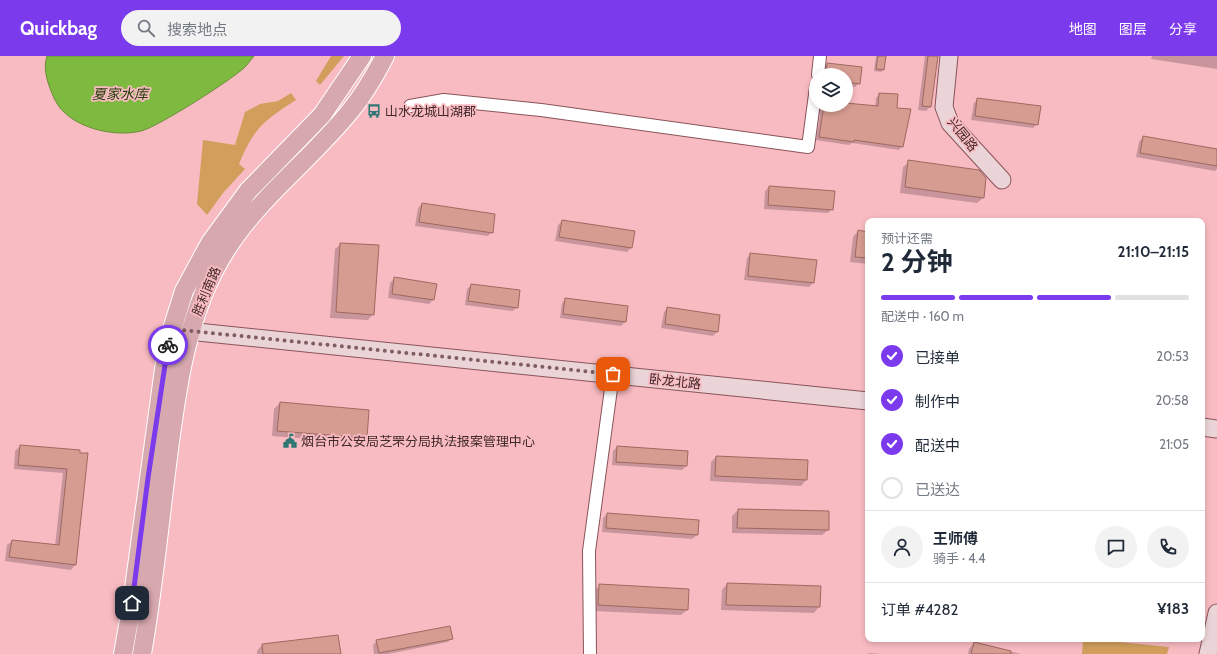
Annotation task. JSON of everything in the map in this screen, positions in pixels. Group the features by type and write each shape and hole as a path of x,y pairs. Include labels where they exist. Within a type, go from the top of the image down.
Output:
{"main road":[{"name":"胜利南路","path":"123,654 132,603 164,369 172,329 184,291 210,243 248,191 322,115 362,56"},
{"name":"胜利南路","path":"142,654 150,607 171,431 190,331 198,305 210,276 227,248 282,180 352,110 374,78 385,56"}],"street":[{"path":"819,68 820,56"},
{"name":"兴园路","path":"949,56 944,108 950,123 1002,180"},
{"path":"410,106 444,100 534,109 808,147 813,112"},
{"name":"卧龙北路","path":"172,329 865,401"},
{"path":"590,654 589,552 613,374"},
{"path":"1205,427 1217,429"},
{"path":"1208,654 1217,613"}],"shaded area":[{"path":"331,56 344,56 320,85 316,81"},
{"path":"291,93 296,100 267,120 255,133 239,164 245,169 223,193 207,215 197,204 203,140 235,145 245,112 260,104 278,101"},
{"path":"1083,642 1119,642 1169,647 1167,654 1082,654"}],"water":[{"name":"夏家水库","path":"47,56 254,56 246,66 227,81 162,121 141,131 118,133 92,128 81,124 61,109 55,100 47,78 45,67"}],"building":[{"path":"878,56 886,56 884,70 876,69"},
{"path":"928,56 938,56 931,107 922,106"},
{"path":"827,63 862,67 860,84 853,83 853,68 827,68"},
{"path":"879,93 898,94 897,108 911,109 903,147 819,137 823,112 853,112 853,104 878,106"},
{"path":"977,98 1041,106 1038,125 975,116"},
{"path":"1143,136 1217,149 1217,166 1140,153"},
{"path":"908,160 979,170 986,178 984,198 905,187"},
{"path":"769,186 835,191 833,210 768,205"},
{"path":"422,203 495,214 493,233 419,222"},
{"path":"562,220 635,231 632,248 559,237"},
{"path":"858,230 865,231 865,258 855,257"},
{"path":"340,243 379,245 374,315 336,312"},
{"path":"750,253 817,260 814,283 748,276"},
{"path":"394,277 437,284 434,300 392,294"},
{"path":"471,284 520,290 518,308 468,301"},
{"path":"565,298 628,306 626,322 563,314"},
{"path":"667,307 720,315 718,332 665,324"},
{"path":"280,402 369,410 367,438 277,431"},
{"path":"20,445 80,450 80,453 88,453 76,565 9,557 12,540 59,545 67,469 18,465"},
{"path":"617,446 688,451 687,466 616,462"},
{"path":"716,456 808,460 807,480 715,476"},
{"path":"738,509 829,511 829,530 737,528"},
{"path":"607,513 699,520 698,535 606,528"},
{"path":"727,583 821,586 820,607 726,605"},
{"path":"599,584 689,589 688,610 598,605"},
{"path":"450,626 453,639 379,653 376,640"},
{"path":"338,635 341,654 263,654 262,644"},
{"path":"974,642 1011,651 1011,654 971,654"}],"way so far":[{"path":"168,345 172,329 613,374"}],"place":[{"name":"山水龙城山湖郡","path":"374,111"},
{"name":"烟台市公安局芝罘分局执法报案管理中心","path":"290,441"}],"route":[{"path":"132,603 148,478 168,345"}]}
